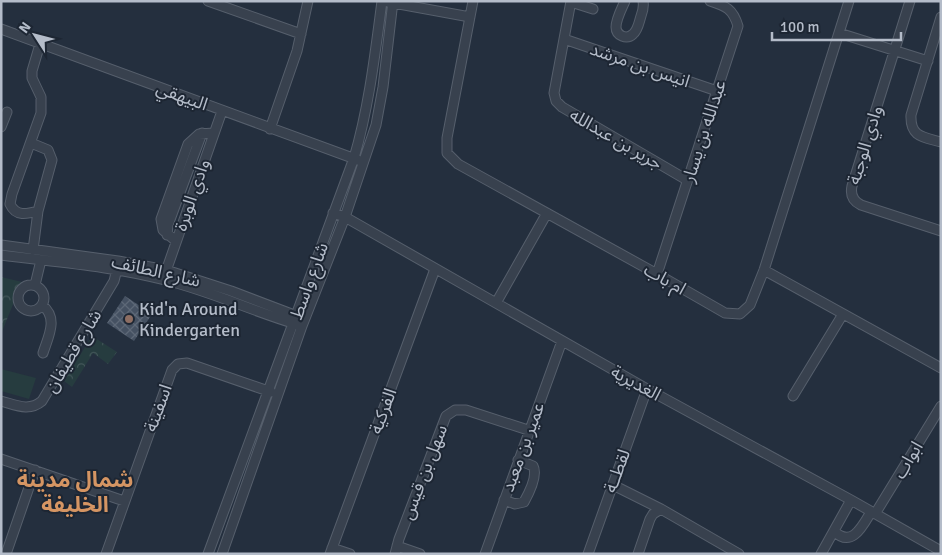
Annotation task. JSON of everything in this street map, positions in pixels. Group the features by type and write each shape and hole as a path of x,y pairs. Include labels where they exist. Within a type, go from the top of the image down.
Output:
{"street":[{"path":"208,1 301,34"},
{"path":"270,129 301,34 308,1"},
{"path":"382,1 470,17"},
{"name":"شارع واسط","path":"222,554 278,394 333,213 354,158 364,124 382,1"},
{"name":"ام باب","path":"472,1 447,153 458,164 657,274 725,314 740,314 750,305 764,270 849,1"},
{"path":"626,1 616,25 616,31 620,36 626,37 632,35 636,30 644,8 643,1"},
{"name":"عبدالله بن يسار","path":"657,274 738,26 735,15 725,6 710,1"},
{"name":"وادي الوجبة","path":"910,1 851,194 861,205 941,231"},
{"name":"شارع واسط","path":"208,554 268,391 345,217 376,125 383,87 393,2"},
{"path":"571,2 593,8"},
{"name":"جرير بن عبدالله","path":"571,2 554,93 556,101 562,107 687,180"},
{"path":"940,21 911,116 910,125 912,130 918,135 941,142"},
{"name":"البيهقي","path":"1,29 363,162"},
{"path":"839,33 928,61"},
{"name":"انيس بن مرشد","path":"564,39 717,91"},
{"path":"38,211 20,214 15,212 10,204 39,123 42,107 41,97 32,78 32,71 40,44"},
{"name":"وادي الوبرة","path":"165,275 222,111"},
{"path":"1,127 7,112"},
{"path":"176,240 167,234 168,225 202,133 214,133"},
{"path":"31,143 48,150 52,156 38,211 33,250"},
{"name":"الغديرية","path":"333,213 345,217 647,389 852,500 941,551"},
{"path":"496,303 548,213"},
{"name":"شارع الطائف","path":"1,246 33,250 165,275 228,300 299,321"},
{"name":"شارع الطائف","path":"1,255 118,266"},
{"path":"35,285 41,260"},
{"name":"شارع قطيفان","path":"1,401 28,408 42,400 96,314 118,266"},
{"name":"الفركية","path":"331,551 435,269"},
{"path":"764,270 941,368"},
{"path":"30,285 35,285 43,291 44,301 34,311 29,311 20,305 19,295 21,290 30,285"},
{"path":"42,305 49,311 52,323 43,353"},
{"path":"793,396 843,314"},
{"name":"عمير بن معبد","path":"485,554 528,430 562,341"},
{"name":"اسفينة","path":"106,554 172,370 178,364 187,363 278,394"},
{"name":"لقطــة","path":"588,554 647,389"},
{"name":"ابواب","path":"834,531 846,537 856,534 873,512 941,406"},
{"name":"سهل بن قيس","path":"396,550 443,420 450,412 460,409 466,410 528,430"},
{"path":"1,459 124,502"},
{"path":"504,500 515,504 524,502 534,476 533,466 518,460"},
{"path":"6,554 35,470"},
{"path":"612,485 661,509 739,554"},
{"path":"821,554 852,500"},
{"path":"638,554 650,519 653,514 661,509"},
{"path":"396,550 420,554"},
{"path":"331,551 350,554"}],"green space":[{"path":"1,277 22,282 1,334"},
{"path":"92,336 117,352 108,364 93,353 72,387 64,381"},
{"path":"1,369 36,378 29,399 1,391"}],"building":[{"name":"Kid'n Around Kindergarten","path":"125,296 152,314 134,341 107,323"}],"place":[{"name":"Kid'n Around Kindergarten","path":"129,319"}],"district":[{"name":"شمال مدينة الخليفة","path":"75,492"}]}
